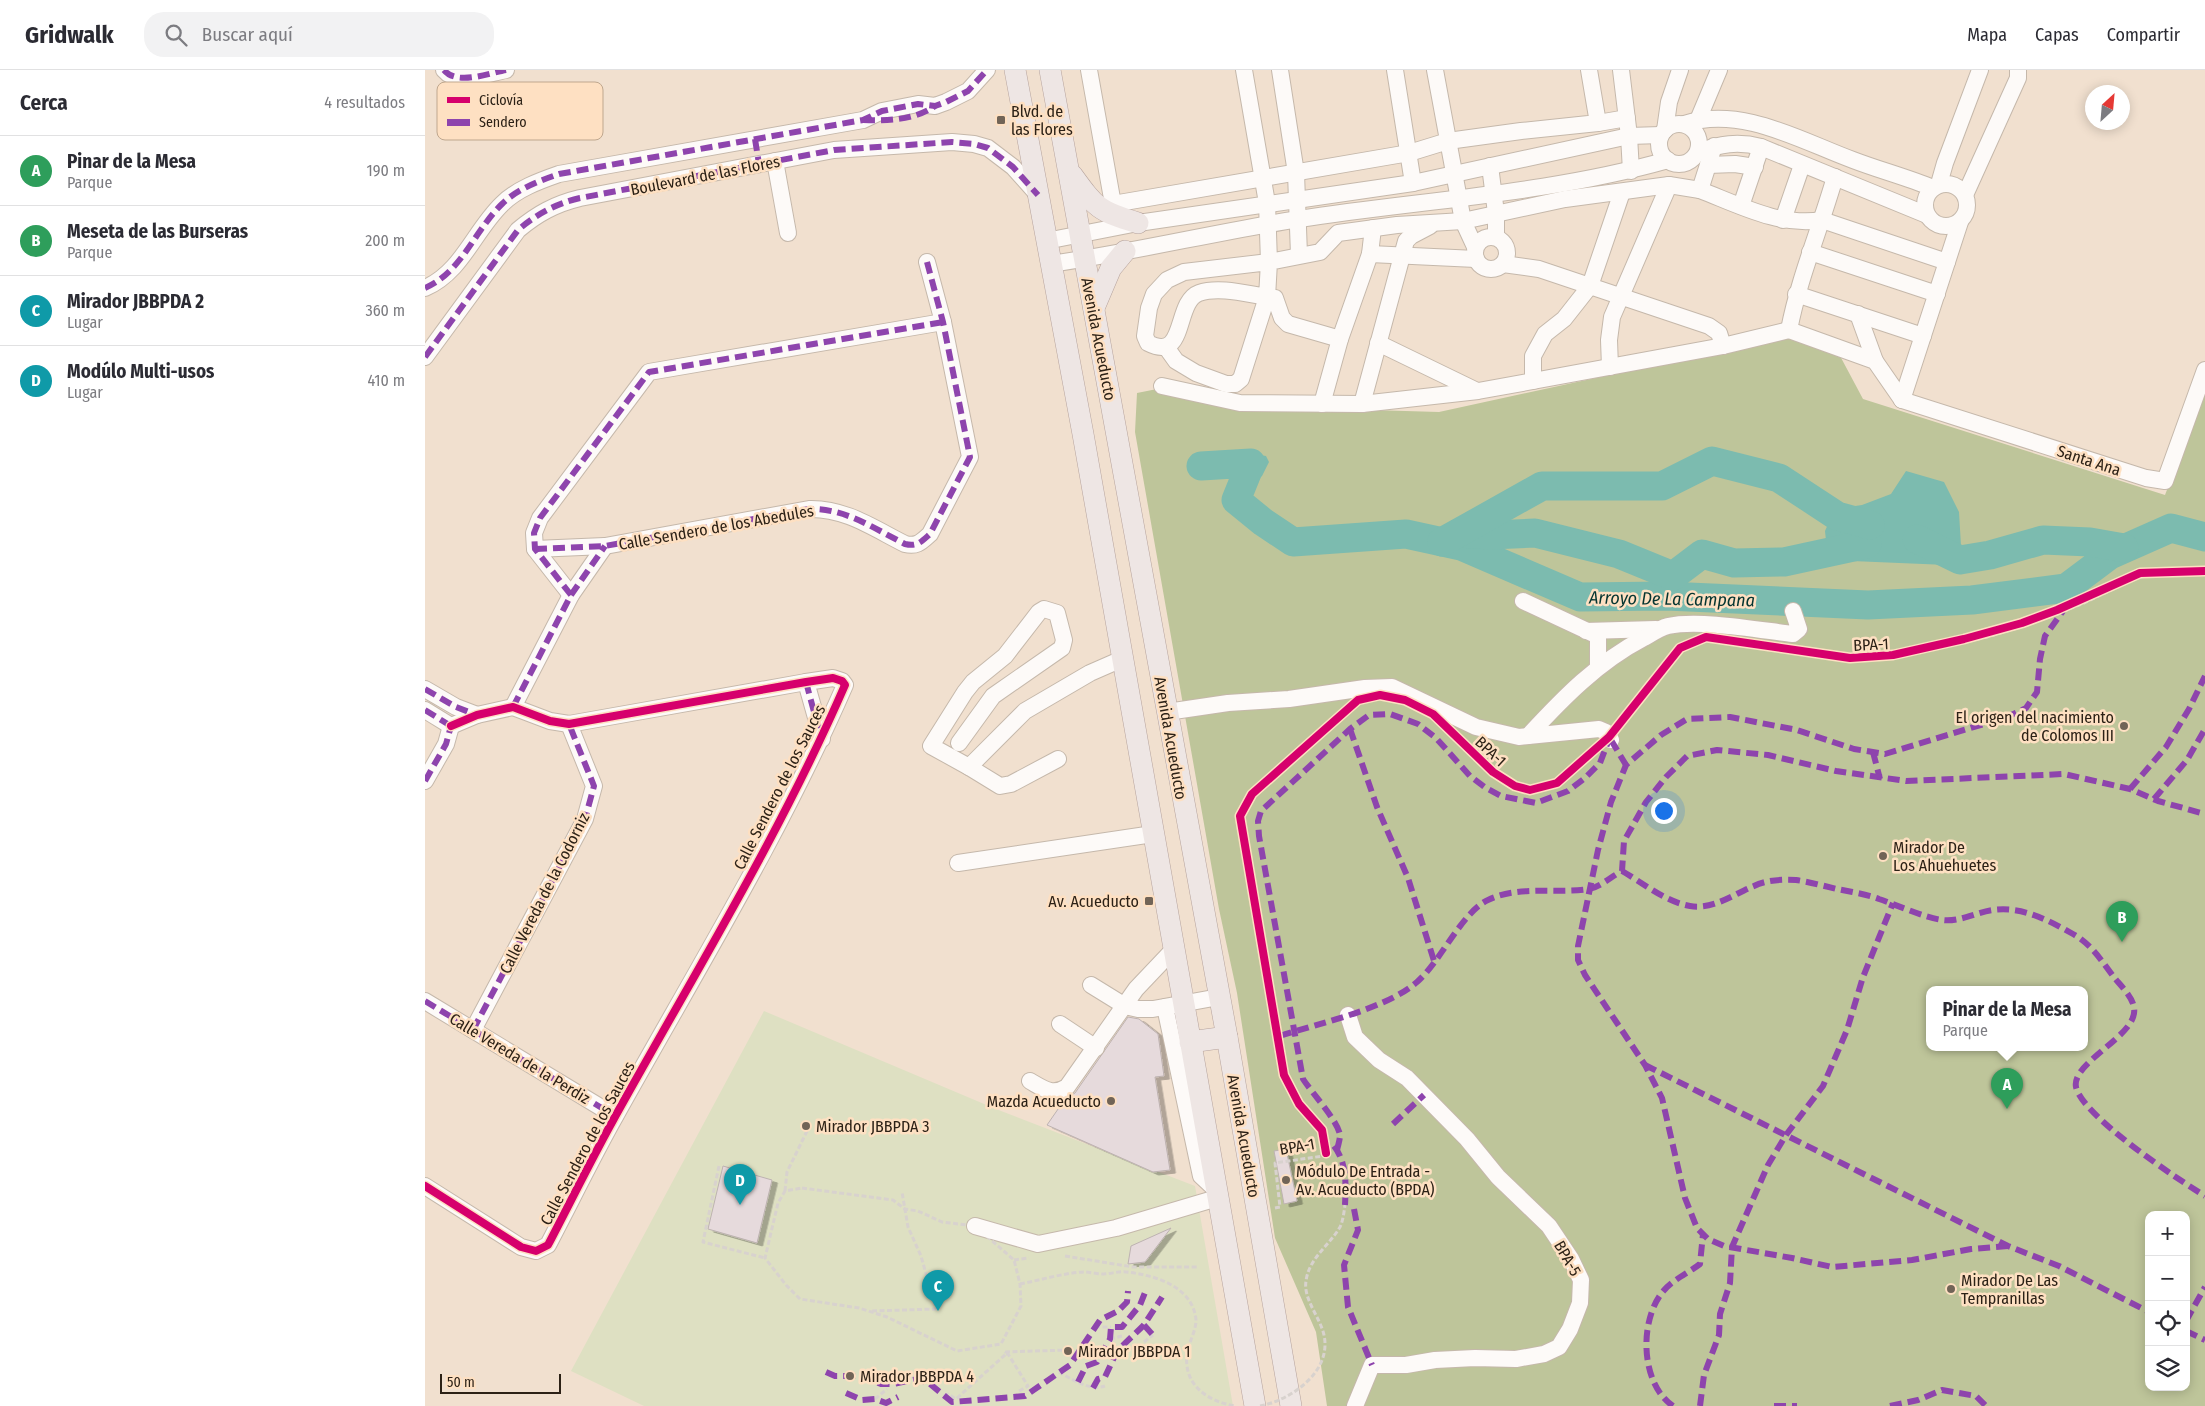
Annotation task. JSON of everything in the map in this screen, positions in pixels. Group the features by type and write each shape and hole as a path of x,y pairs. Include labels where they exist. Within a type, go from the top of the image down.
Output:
{"main road":[{"name":"Avenida Acueducto","path":"1015,70 1173,950 1175,1004 1190,1042 1255,1406"},
{"name":"Avenida Acueducto","path":"1050,70 1227,1037 1291,1406"},
{"path":"1068,169 1091,202 1108,214 1137,223"},
{"path":"1094,308 1111,268 1125,252"},
{"path":"1190,1042 1227,1037"}],"street":[{"path":"444,70 456,77 468,77 506,70"},
{"name":"Boulevard de las Flores","path":"425,288 445,278 502,203 537,181 559,174 863,120 883,121 923,114 935,106 968,91 987,70"},
{"path":"1089,70 1113,204 1409,153 1448,141 1627,118"},
{"path":"1166,348 1176,360 1196,372 1226,384 1235,384 1241,379 1267,297 1269,262 1267,203 1243,70"},
{"path":"1280,70 1296,173 1299,256"},
{"path":"1395,70 1413,183"},
{"path":"1435,70 1463,221 1475,253 1485,268 1491,269 1503,264 1539,269 1620,295 1709,326 1719,334 1723,346"},
{"path":"1589,70 1598,123"},
{"path":"1621,70 1631,170"},
{"path":"1668,160 1660,149 1669,102 1680,70"},
{"path":"1691,122 1719,70"},
{"path":"1927,215 1925,200 1936,186 1979,70"},
{"path":"1902,400 1959,222 1967,209 1965,195 2018,78 2018,70"},
{"path":"1046,241 1080,236 1137,223 1413,183 1629,136 1663,132 1671,125 1691,122 1744,121 1936,186 1954,185 1965,195"},
{"path":"1691,122 1699,138 1703,158 1700,190"},
{"path":"755,139 767,163 788,233"},
{"name":"Boulevard de las Flores","path":"425,357 517,230 536,215 557,204 834,150 952,142 974,144 988,148 1001,157 1038,195"},
{"path":"1703,158 1714,146 1729,143 1745,143 1761,147 1927,215 1938,225 1945,226 1959,222"},
{"path":"1741,206 1761,147"},
{"path":"1050,264 1125,252 1299,219 1492,194 1631,170 1668,160 1681,164 1703,158 1755,167"},
{"path":"1783,220 1802,165"},
{"path":"1490,166 1492,194 1496,213 1496,237"},
{"path":"1789,330 1796,294 1823,220 1835,178"},
{"path":"1610,367 1609,340 1612,317 1669,185"},
{"path":"1340,339 1288,324 1282,318 1275,298 1216,290 1198,293 1190,299 1173,341 1166,348 1158,348 1148,343 1145,336 1149,308 1154,294 1167,280 1184,272 1269,262 1320,252 1338,233 1373,228 1463,221 1565,199 1669,185 1700,190 1783,220 1806,223 1823,220 1947,262"},
{"path":"1533,381 1533,356 1545,334 1564,319 1590,286 1622,192"},
{"path":"1362,404 1406,241 1411,236 1436,222"},
{"path":"1322,404 1340,339 1370,254 1373,228"},
{"path":"1370,254 1403,254 1447,259 1475,253 1484,238 1496,237 1502,241 1507,252 1503,264"},
{"path":"1810,252 1937,294"},
{"name":"Calle Sendero de los Abedules","path":"535,549 605,546 809,509 827,508 845,514 905,544 913,546 921,542 930,534 970,457 943,322 927,262"},
{"path":"1184,272 1198,293"},
{"path":"1796,294 1923,336"},
{"path":"1857,314 1875,361 1902,400"},
{"path":"571,595 535,549 534,533 540,518 649,372 943,322"},
{"path":"1162,386 1240,403 1362,404 1477,391 1723,346 1789,330 1875,361"},
{"path":"1378,343 1477,391"},
{"name":"Santa Ana","path":"1902,400 2145,478 2165,481 2205,370"},
{"path":"451,726 477,715 513,707 571,595 605,546"},
{"path":"1523,602 1598,636 1598,667"},
{"path":"959,743 993,696 1062,648 1064,640 1057,613 1044,609 1039,612 997,664 973,682 931,746 1000,786 1011,784 1058,759"},
{"path":"1528,736 1565,696 1598,667 1629,646 1667,626 1700,624 1793,634 1799,629 1793,611"},
{"path":"1586,631 1661,629"},
{"path":"969,767 1025,711 1090,673 1122,659"},
{"path":"997,664 1005,686"},
{"name":"Calle Sendero de los Sauces","path":"425,1186 521,1247 536,1251 548,1245 615,1116 732,909 821,739 845,685 842,681 833,678 569,724 550,721 513,707"},
{"name":"Calle Sendero de los Sauces","path":"806,682 821,739"},
{"path":"1167,712 1228,703 1299,698 1365,688 1392,687 1476,727 1519,737 1599,729 1607,732 1610,738"},
{"path":"425,689 456,707 477,715"},
{"path":"425,710 451,726"},
{"name":"Calle Vereda de la Codorniz","path":"473,1030 585,819 594,786 569,724"},
{"path":"425,781 446,744 451,726"},
{"path":"958,864 1153,834"},
{"path":"1030,1081 1047,1091 1058,1092 1067,1087 1147,976 1173,950"},
{"path":"1091,985 1125,1006 1153,1009 1219,997"},
{"name":"Calle Vereda de la Perdiz","path":"425,1001 615,1116"},
{"path":"975,1226 1038,1244 1116,1228 1217,1194 1201,1176 1175,1004"},
{"name":"BPA-5","path":"1348,1015 1355,1037 1379,1060 1407,1078 1467,1139 1498,1177 1549,1226 1571,1259 1581,1280 1580,1303 1570,1329 1559,1346 1544,1354 1516,1359 1475,1358 1372,1365 1355,1406"},
{"path":"1060,1024 1096,1048"}],"path":[{"path":"1786,649 1850,658 1893,655 1964,639 2022,623 2057,610 2140,572 2205,572"},
{"path":"1610,738 1680,648 1707,637 1715,638"},
{"path":"1446,727 1493,772 1515,786 1530,790 1557,783 1610,738 1680,651 1705,640"},
{"path":"1326,1153 1321,1130 1299,1104 1284,1075 1240,816 1252,794 1358,702"},
{"path":"765,1258 778,1204 785,1191 787,1172 809,1129"},
{"path":"719,1166 703,1242 765,1258 785,1285 800,1299 887,1316 957,1351 1001,1344"},
{"path":"785,1191 802,1188 893,1200 905,1209 918,1211 942,1222 975,1226 1015,1260 1020,1284 1021,1306 1001,1344"},
{"path":"868,1311 936,1309 921,1256 908,1227 902,1192"},
{"path":"1260,1406 1287,1398 1304,1385 1317,1370 1325,1351 1325,1336 1318,1316 1307,1295 1305,1282 1311,1264 1341,1226 1345,1205"},
{"path":"1063,1256 1133,1267 1199,1267"},
{"path":"1015,1260 1034,1258"},
{"path":"1020,1284 1085,1272 1103,1274 1124,1272 1167,1281 1183,1293 1192,1307 1196,1320 1187,1354 1189,1370 1194,1385 1207,1398 1235,1406"},
{"path":"1095,1327 1111,1327"},
{"path":"1144,1342 1153,1335"},
{"path":"1110,1338 1122,1336"},
{"path":"1001,1344 1028,1386 1019,1391 1021,1396"},
{"path":"945,1396 948,1394 955,1399 1006,1353 1067,1350"},
{"path":"1059,1372 1090,1387 1097,1389 1105,1386"},
{"path":"875,1399 887,1389"}],"green space":[{"path":"1789,336 1839,354 1863,399 2165,495 2205,391 2205,1406 1327,1406 1316,1332 1275,1238 1237,993 1219,909 1135,432 1137,393 1157,389 1233,406 1439,412"},
{"path":"764,1011 996,1109 1195,1186 1233,1406 644,1406 571,1371"}],"water":[{"path":"1254,454 1266,456 1269,462 1262,476 1253,483 1250,482 1243,463"},
{"path":"1906,471 1944,482 1959,512 1961,546 1947,565 1828,560 1825,531 1835,509 1862,505 1891,494"}],"building":[{"name":"Mazda Acueducto","path":"1128,1017 1139,1019 1158,1034 1164,1076 1155,1077 1170,1170 1153,1172 1047,1125 1065,1099 1075,1093"},
{"name":"Módulo De Entrada - Av. Acueducto (BPDA)","path":"1286,1149 1297,1201 1284,1204 1274,1151"},
{"path":"723,1166 772,1180 757,1243 708,1229"},
{"path":"1171,1228 1145,1262 1128,1264 1131,1246"}],"waterway":[{"path":"1442,542 1542,486 1662,486 1712,461 1779,478 1837,516 1870,525"},
{"name":"Arroyo De La Campana","path":"1201,466 1251,463 1236,500 1263,522 1293,542 1406,534 1461,546 1580,597 1666,596 1868,605 1972,600 2066,588 2110,555 2171,528 2205,537"},
{"path":"1459,533 1490,535 1535,533 1619,554 1673,576 1702,554 1734,563 1784,562 1867,544"},
{"path":"1917,539 1960,560 1990,555 2043,540 2090,542 2124,548"}],"marked path":[{"path":"444,70 450,75 465,78 506,70"},
{"path":"425,288 449,272 502,204 521,190 559,174 863,120 882,111 918,104 935,106 968,91 987,70"},
{"path":"863,120 901,119 927,111 935,106"},
{"path":"755,139 759,164"},
{"path":"425,357 518,230 547,210 580,198 834,150 952,142 974,144 988,148 1013,167 1038,195"},
{"path":"535,549 605,546 809,509 847,515 905,544 913,545 921,541 930,534 970,457 943,322 927,262"},
{"path":"571,595 535,549 534,533 540,518 649,372 943,322"},
{"path":"513,707 571,595 605,546"},
{"path":"2008,1246 1971,1249 1912,1260 1832,1267 1724,1246 1708,1239 1697,1228 1685,1198 1662,1098 1645,1065 1585,975 1578,960 1578,946 1598,850 1611,802 1626,765 1661,735 1687,719 1730,717 1797,730 1854,749 1885,754 2007,717 2026,708 2037,692 2040,659 2045,636 2063,611"},
{"path":"2130,789 2166,747 2189,709 2205,676"},
{"path":"806,682 821,738"},
{"path":"425,689 456,707 477,715"},
{"path":"425,710 451,726"},
{"path":"1337,1150 1340,1135 1335,1122 1303,1079 1259,836 1258,821 1261,811 1350,729 1369,715 1390,714 1418,724 1436,738 1470,776 1486,788 1501,796 1536,803 1568,791 1585,778 1600,763 1608,742"},
{"path":"473,1030 585,819 594,786 569,724"},
{"path":"425,781 446,744 451,726"},
{"path":"1350,729 1377,807 1408,878 1435,964"},
{"path":"2154,799 2187,760 2205,729"},
{"path":"1611,740 1626,765"},
{"path":"1280,1036 1371,1008 1404,992 1426,973 1469,915 1488,900 1500,895 1525,891 1589,889 1602,884 1622,871 1624,841 1646,802 1666,777 1687,756 1717,750 1768,755 1836,771 1906,781 2064,774 2130,789 2158,801 2205,814"},
{"path":"1873,752 1880,779"},
{"path":"1622,871 1672,901 1690,906 1699,907 1715,904 1764,882 1796,880 1869,896 1943,920 1956,920 1993,910 2014,910 2035,915 2073,934 2095,953 2129,995 2134,1008 2133,1018 2126,1028 2093,1058 2077,1078 2076,1087 2082,1099 2095,1114 2133,1146 2205,1196"},
{"path":"1700,1406 1704,1375 1719,1335 1720,1314 1730,1283 1732,1247 1768,1165 1786,1135 1823,1086 1847,1030 1863,977 1893,903"},
{"path":"425,1001 615,1116"},
{"path":"1645,1065 2008,1246 2059,1266 2145,1310"},
{"path":"1393,1124 1424,1095"},
{"path":"1334,1146 1343,1167 1345,1205"},
{"path":"1354,1209 1358,1230 1344,1265 1348,1307 1372,1365"},
{"path":"1673,1406 1662,1396 1649,1369 1647,1353 1649,1321 1654,1307 1665,1289 1700,1264 1703,1234"},
{"path":"2190,1314 2205,1287"},
{"path":"1078,1382 1086,1366 1097,1362 1110,1339 1111,1327 1122,1327 1140,1305 1146,1290"},
{"path":"826,1372 835,1376 862,1376 881,1384 893,1384 918,1379 930,1384 952,1402 1025,1396 1070,1365 1100,1320 1118,1311 1127,1302 1128,1291"},
{"path":"1093,1388 1098,1379 1105,1377 1117,1351 1144,1325 1162,1297"},
{"path":"1144,1325 1153,1335"},
{"path":"2190,1333 2205,1340"},
{"path":"1890,1406 1918,1400 1942,1390 1976,1396 1986,1406"},
{"path":"846,1393 862,1400 875,1399 886,1403 898,1397"},
{"path":"1774,1406 1797,1406"}],"cycle path":[{"name":"BPA-1","path":"1326,1153 1322,1130 1299,1104 1284,1075 1240,816 1252,794 1358,700 1380,695 1405,700 1433,714 1493,772 1515,786 1530,790 1557,783 1609,737 1680,648 1706,637 1850,658 1893,655 1964,639 2022,623 2057,610 2140,573 2205,571"},
{"path":"425,1186 521,1247 536,1251 548,1245 611,1124 763,852 792,797 845,685 842,681 833,678 569,724 550,721 513,707 477,715 451,726"}],"place":[{"name":"Blvd. de las Flores","path":"1001,120"},
{"name":"El origen del nacimiento de Colomos III","path":"2124,726"},
{"name":"Mirador De Los Ahuehuetes","path":"1883,856"},
{"name":"Av. Acueducto","path":"1149,901"},
{"name":"Meseta de las Burseras","path":"2122,942"},
{"name":"Mazda Acueducto","path":"1111,1101"},
{"name":"Pinar de la Mesa","path":"2007,1109"},
{"name":"Mirador JBBPDA 3","path":"806,1126"},
{"name":"Módulo De Entrada - Av. Acueducto (BPDA)","path":"1286,1180"},
{"name":"Modúlo Multi-usos","path":"740,1205"},
{"name":"Mirador De Las Tempranillas","path":"1951,1289"},
{"name":"Mirador JBBPDA 2","path":"938,1311"},
{"name":"Mirador JBBPDA 1","path":"1068,1351"},
{"name":"Mirador JBBPDA 4","path":"850,1376"}]}
